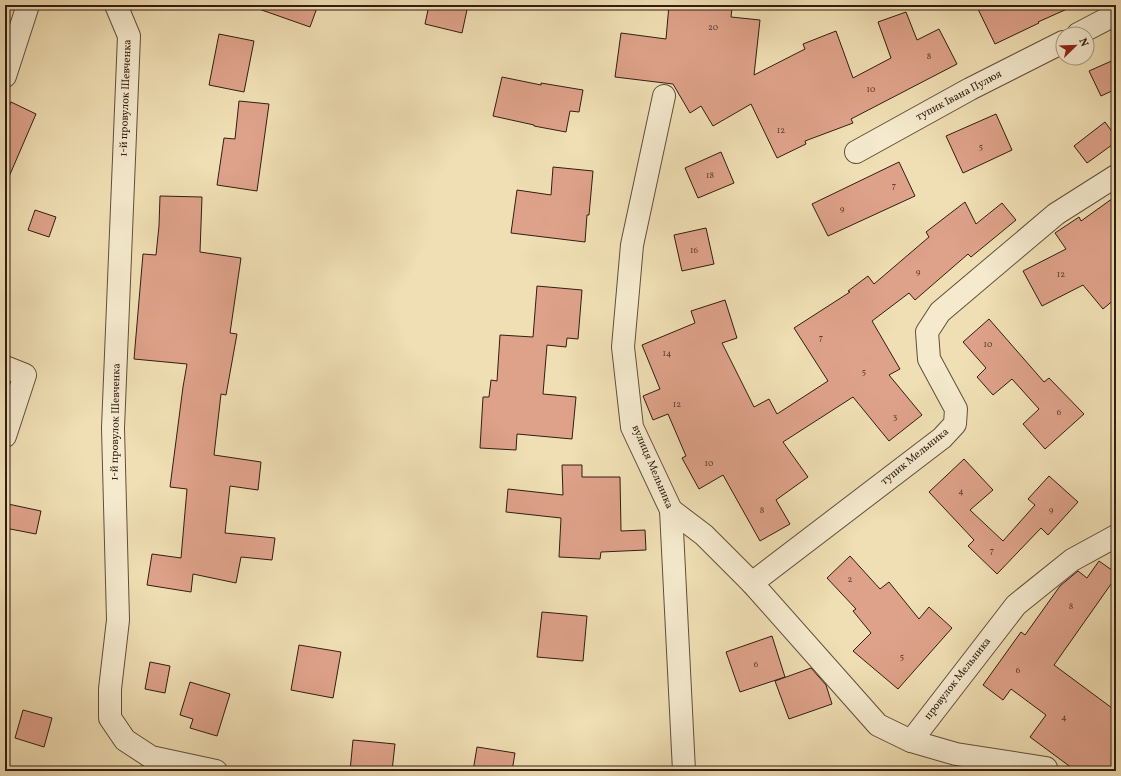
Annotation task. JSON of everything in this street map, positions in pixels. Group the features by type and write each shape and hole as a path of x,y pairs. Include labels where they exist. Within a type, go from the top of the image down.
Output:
{"street":[{"path":"5,76 28,5"},
{"name":"1-й провулок Шевченка","path":"116,5 129,36 113,428 118,620 110,690 110,718 125,740 151,757 216,771"},
{"path":"1093,26 1116,14"},
{"name":"тупик Івана Пулюя","path":"856,152 970,89 1055,46"},
{"name":"вулиця Мельника","path":"664,96 632,245 623,347 632,427 672,510 684,771"},
{"name":"тупик Мельника","path":"752,583 942,438 955,424 956,409 929,359 927,332 940,312 1056,214 1116,176"},
{"path":"5,366 25,375 5,436"},
{"path":"672,510 704,535 752,583 878,725 911,741 956,754 1046,768"},
{"name":"провулок Мельника","path":"911,741 1016,605 1072,560 1116,536"}],"building":[{"path":"256,5 318,5 310,27 256,8"},
{"path":"429,5 468,5 462,33 425,24"},
{"path":"669,5 705,5 732,8 731,17 760,20 754,75 805,49 803,44 836,31 853,78 891,58 878,22 906,12 917,40 939,29 957,64 851,119 853,123 805,141 806,144 777,158 751,104 713,126 701,106 690,113 673,84 615,77 621,33 666,39"},
{"path":"976,5 1076,5 995,44"},
{"path":"219,34 254,41 244,92 209,85"},
{"path":"1116,59 1116,89 1101,96 1089,71"},
{"path":"502,77 541,85 541,83 583,90 579,112 570,111 566,132 493,116"},
{"path":"239,101 269,104 257,191 217,185 224,138 235,139"},
{"path":"11,102 36,114 5,186 5,115"},
{"path":"996,114 1012,150 963,173 946,136"},
{"path":"1105,122 1116,137 1116,142 1087,163 1074,146"},
{"path":"721,152 734,183 698,198 685,168"},
{"path":"899,162 915,196 828,236 812,204"},
{"path":"553,167 593,171 585,242 511,233 517,190 551,195"},
{"path":"160,196 202,197 200,252 241,258 230,333 237,334 226,395 221,394 214,455 261,462 258,490 230,486 225,533 275,538 272,560 241,557 236,583 193,574 191,592 147,585 152,554 181,558 187,489 170,487 187,364 134,359 143,254 156,255"},
{"path":"1116,196 1116,298 1103,309 1083,285 1042,306 1023,271 1066,249 1055,233 1079,217 1081,221"},
{"path":"965,202 976,224 1002,203 1016,220 971,257 968,254 915,300 909,293 872,321 900,369 889,375 922,415 889,441 853,397 783,442 808,477 776,500 790,524 760,541 723,475 699,489 682,458 686,456 668,414 653,420 643,396 660,389 642,345 695,323 691,311 725,300 737,338 722,343 754,407 769,399 777,414 828,381 794,328 850,292 848,291 868,276 874,284 929,237 926,232"},
{"path":"35,210 56,217 49,237 28,230"},
{"path":"706,228 714,264 682,271 674,235"},
{"path":"537,286 582,290 578,339 567,338 566,347 547,345 543,394 576,397 572,439 517,434 516,450 480,448 483,397 489,397 491,380 497,381 500,335 533,337"},
{"path":"989,319 1044,382 1049,378 1084,414 1045,449 1023,424 1039,409 1012,379 993,395 977,377 986,368 963,342"},
{"path":"964,459 993,490 970,510 1003,541 1035,505 1028,499 1049,476 1078,502 1048,535 1041,528 997,574 968,546 974,540 929,492"},
{"path":"562,465 582,465 582,477 620,477 621,531 645,530 646,550 601,552 600,559 559,557 561,518 506,512 508,489 563,495"},
{"path":"8,504 41,511 36,534 5,528"},
{"path":"850,556 880,589 889,582 919,619 929,607 952,628 898,689 853,651 871,633 853,611 856,609 827,578"},
{"path":"1099,561 1116,573 1116,577 1054,665 1116,711 1116,771 1076,771 1030,737 1046,715 1011,689 1003,700 983,685 1021,632 1025,635 1060,586 1078,571 1087,578"},
{"path":"542,612 587,616 583,661 537,657"},
{"path":"772,636 785,677 740,692 726,652"},
{"path":"299,645 341,652 333,698 291,690"},
{"path":"150,662 170,666 165,693 145,689"},
{"path":"811,668 826,685 832,704 789,719 775,681"},
{"path":"190,682 230,694 217,736 190,728 193,719 180,715"},
{"path":"23,710 52,718 44,747 15,738"},
{"path":"353,740 395,744 392,771 350,771"},
{"path":"477,747 515,753 512,771 473,771"}]}
